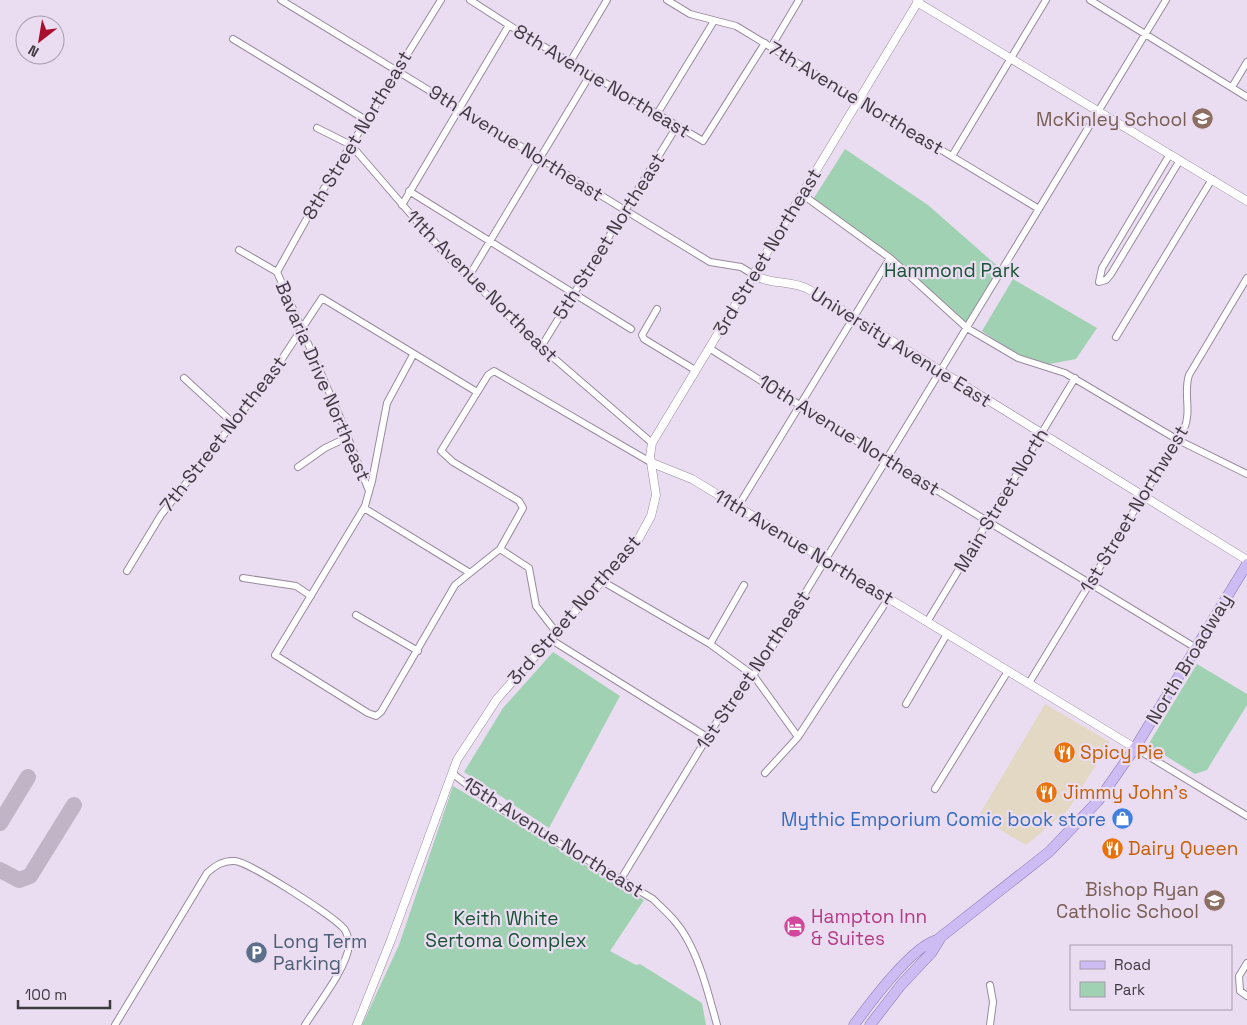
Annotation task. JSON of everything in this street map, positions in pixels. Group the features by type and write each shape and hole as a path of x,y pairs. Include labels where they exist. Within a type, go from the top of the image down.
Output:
{"main road":[{"name":"North Broadway","path":"854,1025 907,962 923,946 937,940 1036,863 1070,832 1098,801 1135,748 1247,562"},
{"name":"North Broadway","path":"870,1025 901,985 932,952 937,940"}],"street":[{"name":"9th Avenue Northeast","path":"281,0 541,157 710,262 741,267 754,275"},
{"name":"8th Street Northeast","path":"277,272 366,120 441,0"},
{"name":"8th Avenue Northeast","path":"470,0 590,75 703,142 765,43"},
{"path":"570,62 607,0"},
{"name":"7th Avenue Northeast","path":"667,0 690,14 736,26 1040,209"},
{"path":"771,47 799,0"},
{"path":"952,156 1046,0"},
{"path":"1090,0 1247,97"},
{"name":"1st Street Northeast","path":"621,879 724,710 754,676 1166,0"},
{"path":"916,1 1247,201"},
{"name":"3rd Street Northeast","path":"357,1025 396,927 457,760 497,699 638,540 651,516 656,495 652,463 652,443 803,195 916,1"},
{"path":"657,114 714,21"},
{"path":"402,205 461,109 509,25"},
{"path":"233,39 366,120"},
{"path":"1232,87 1247,62"},
{"path":"469,276 590,75"},
{"name":"5th Street Northeast","path":"541,346 677,126"},
{"name":"11th Avenue Northeast","path":"317,128 351,145 402,205 469,276 541,346 652,443"},
{"path":"1170,154 1102,268 1099,282 1110,276 1180,160"},
{"path":"1116,337 1212,180"},
{"path":"410,191 631,329"},
{"path":"803,195 890,258 967,328 1018,358 1075,378 1178,440 1247,474"},
{"path":"239,250 277,272"},
{"path":"737,508 890,258"},
{"name":"Bavaria Drive Northeast","path":"277,272 348,437 369,491"},
{"name":"University Avenue East","path":"754,275 768,281 800,285 1247,562"},
{"name":"1st Street Northwest","path":"1029,683 1178,440 1188,419 1187,387 1189,375 1247,278"},
{"name":"7th Street Northeast","path":"126,571 161,515 274,371 322,298 413,355"},
{"path":"657,309 642,335 644,339 695,370"},
{"name":"10th Avenue Northeast","path":"709,348 886,460 1196,648"},
{"path":"477,392 413,355 387,403 364,508 275,655 368,713 376,716 381,712 455,585 500,549 523,508 519,501 453,462 441,451 488,375 494,372 652,463"},
{"path":"184,378 233,423"},
{"name":"Main Street North","path":"927,622 1075,378"},
{"path":"298,467 325,448 348,437"},
{"name":"11th Avenue Northeast","path":"652,463 692,479 1135,748"},
{"path":"364,508 470,573"},
{"path":"500,549 529,568 536,606 556,632"},
{"path":"243,578 296,586 311,596"},
{"path":"602,581 710,644 754,676 798,737"},
{"path":"710,644 744,585"},
{"path":"765,773 798,737 888,599"},
{"path":"356,615 418,651"},
{"path":"906,704 948,634"},
{"path":"550,639 707,737"},
{"path":"935,789 1008,671"},
{"path":"1135,748 1247,816"},
{"name":"15th Avenue Northeast","path":"453,774 493,804 621,879 653,900 672,917 687,938 706,988 717,1025"},
{"path":"115,1025 207,873 216,866 235,861 245,864 294,894 336,921 345,930 349,944 344,963 305,1025"},
{"path":"1247,964 1239,976 1240,991 1247,996"},
{"path":"990,985 993,1002 990,1025"}],"shaded area":[{"path":"1045,704 1110,742 1068,810 1026,845 978,817"}],"green space":[{"name":"Hammond Park","path":"845,149 928,205 1002,270 967,328 890,258 812,201"},
{"name":"Hammond Park","path":"1013,279 1097,328 1076,359 1044,365 1011,351 982,331"},
{"path":"553,652 620,696 549,828 464,772 503,708"},
{"path":"1197,664 1247,694 1247,705 1207,770 1195,774 1148,745"},
{"name":"Keith White Sertoma Complex","path":"453,786 644,900 610,951 636,965 640,964 702,1003 706,1025 362,1025 399,945"}],"taxiway":[{"path":"0,823 28,777"},
{"path":"0,870 19,880 30,876 74,805"}],"place":[{"name":"McKinley School","path":"1203,119"},
{"name":"Spicy Pie","path":"1064,752"},
{"name":"Jimmy John's","path":"1047,792"},
{"name":"Mythic Emporium Comic book store","path":"1122,819"},
{"name":"Dairy Queen","path":"1112,848"},
{"name":"Bishop Ryan Catholic School","path":"1215,900"},
{"name":"Hampton Inn & Suites","path":"795,927"},
{"name":"Long Term Parking","path":"257,952"}]}
